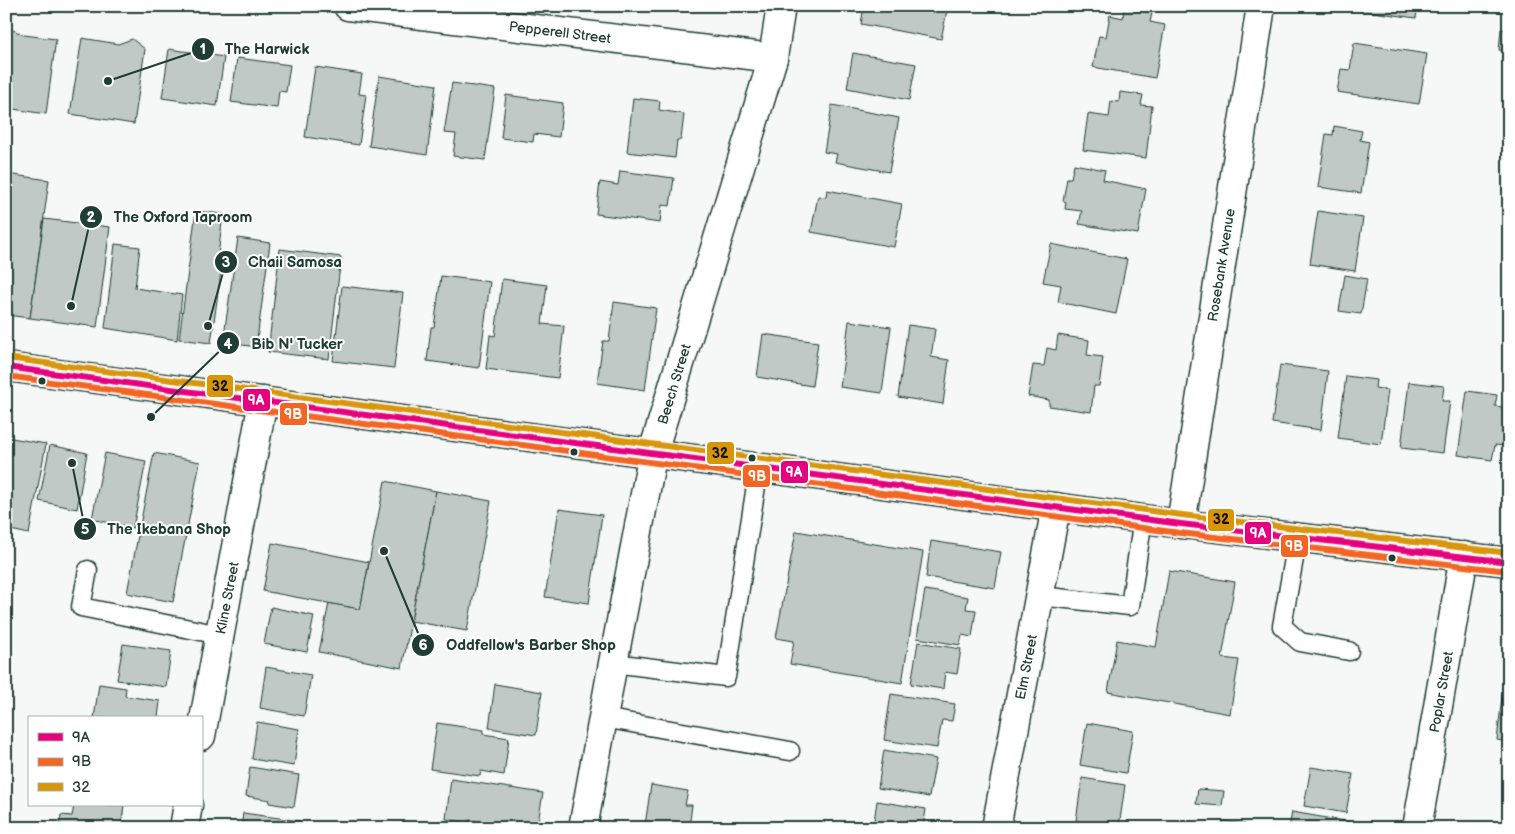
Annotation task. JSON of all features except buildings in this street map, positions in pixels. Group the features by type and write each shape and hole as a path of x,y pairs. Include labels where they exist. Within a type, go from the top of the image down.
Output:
{"street":[{"name":"Pepperell Street","path":"348,6 773,58"},
{"name":"Beech Street","path":"583,828 653,452 773,58 781,6"},
{"name":"Rosebank Avenue","path":"1182,524 1261,6"},
{"path":"6,367 1182,524 1509,562"},
{"name":"Kline Street","path":"202,731 263,401"},
{"name":"Elm Street","path":"996,828 1056,507"},
{"name":"Poplar Street","path":"1418,828 1464,556"},
{"path":"184,828 188,806"}],"lane":[{"path":"613,662 726,677 759,467"},
{"path":"1040,596 1130,606 1143,518"},
{"path":"1298,536 1282,626 1300,642 1349,652"},
{"path":"88,570 81,607 220,635"},
{"path":"604,718 790,751"}],"transit line":[{"name":"32","path":"7,358 1182,515 1509,553"},
{"name":"9A","path":"6,367 1181,524 1509,562"},
{"name":"9B","path":"6,376 1180,533 1508,571"}],"place":[{"name":"The Harwick","path":"108,81"},
{"name":"The Oxford Taproom","path":"71,306"},
{"name":"Chaii Samosa","path":"208,326"},
{"name":"Bib N' Tucker","path":"151,417"},
{"name":"The Ikebana Shop","path":"72,463"},
{"name":"Oddfellow's Barber Shop","path":"384,551"}]}
